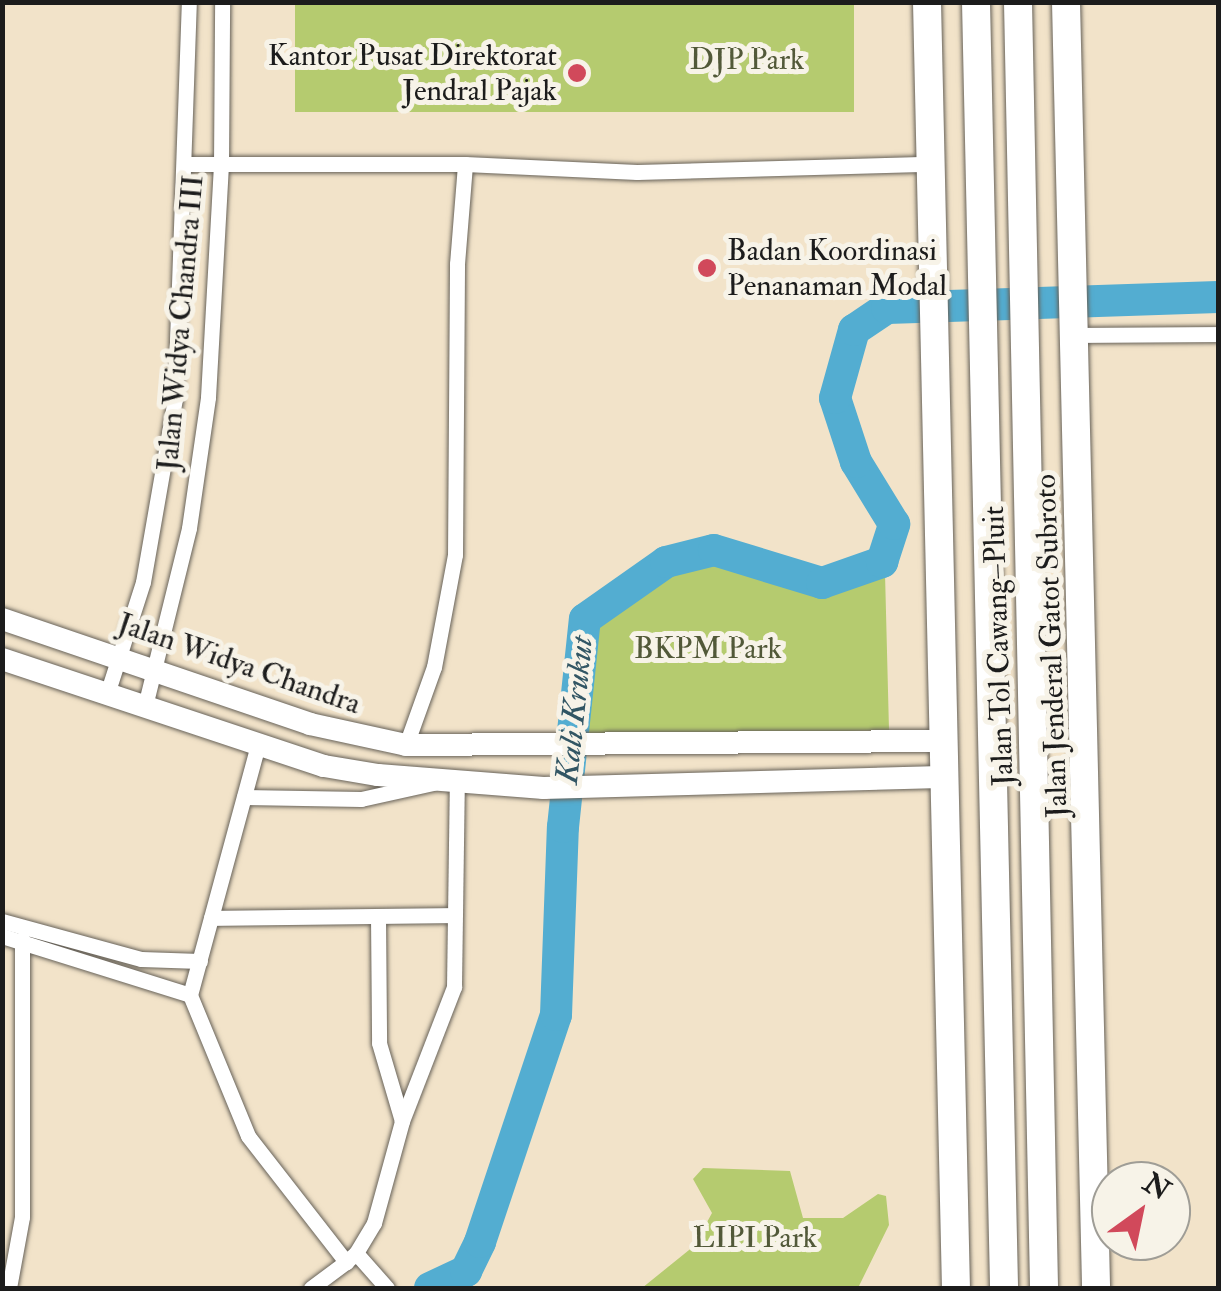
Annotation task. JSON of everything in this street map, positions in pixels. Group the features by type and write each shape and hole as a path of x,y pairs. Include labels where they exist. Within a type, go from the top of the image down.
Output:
{"highway":[{"path":"927,2 940,741 956,1288"},
{"name":"Jalan Tol Cawang–Pluit","path":"976,2 1004,1288"},
{"name":"Jalan Tol Cawang–Pluit","path":"1018,2 1044,1288"},
{"name":"Jalan Jenderal Gatot Subroto","path":"1066,2 1076,326 1078,615 1089,832 1096,1288"}],"street":[{"name":"Jalan Widya Chandra III","path":"108,690 142,582 168,455 187,164 189,2"},
{"name":"Jalan Widya Chandra III","path":"146,702 189,528 208,398 221,165 222,2"},
{"path":"187,164 466,164 637,172 930,164"},
{"path":"406,746 434,666 456,555 458,264 466,164"},
{"path":"1076,326 1218,334"},
{"name":"Jalan Widya Chandra","path":"2,620 118,655 310,724 406,746 612,749 940,741"},
{"path":"2,659 146,702 324,766 447,782 597,788 941,778"},
{"path":"258,745 190,996 248,1136 351,1258 388,1288"},
{"path":"792,746 795,783"},
{"path":"244,798 361,800 447,782"},
{"path":"311,1288 351,1258 374,1224 402,1121 454,986 447,782"},
{"path":"212,918 452,915"},
{"path":"378,916 379,1043 402,1121"},
{"path":"2,921 141,959 200,961"},
{"path":"2,936 22,938 190,996"},
{"path":"9,1288 22,1217 22,938"}],"green space":[{"name":"DJP Park","path":"295,3 854,3 854,112 295,112"},
{"name":"BKPM Park","path":"714,560 823,595 885,573 889,730 582,737 593,624 671,572"},
{"name":"LIPI Park","path":"703,1168 790,1171 803,1218 843,1218 878,1194 886,1196 889,1225 858,1288 642,1288 694,1246 712,1213 693,1179"}],"waterway":[{"name":"Kali Krukut","path":"430,1288 466,1271 480,1242 556,1015 563,827 585,619 666,562 714,550 822,583 882,562 894,524 856,462 835,398 854,330 887,308 1218,297"}],"place":[{"name":"Kantor Pusat Direktorat Jendral Pajak","path":"577,73"},
{"name":"Badan Koordinasi Penanaman Modal","path":"707,268"}]}
